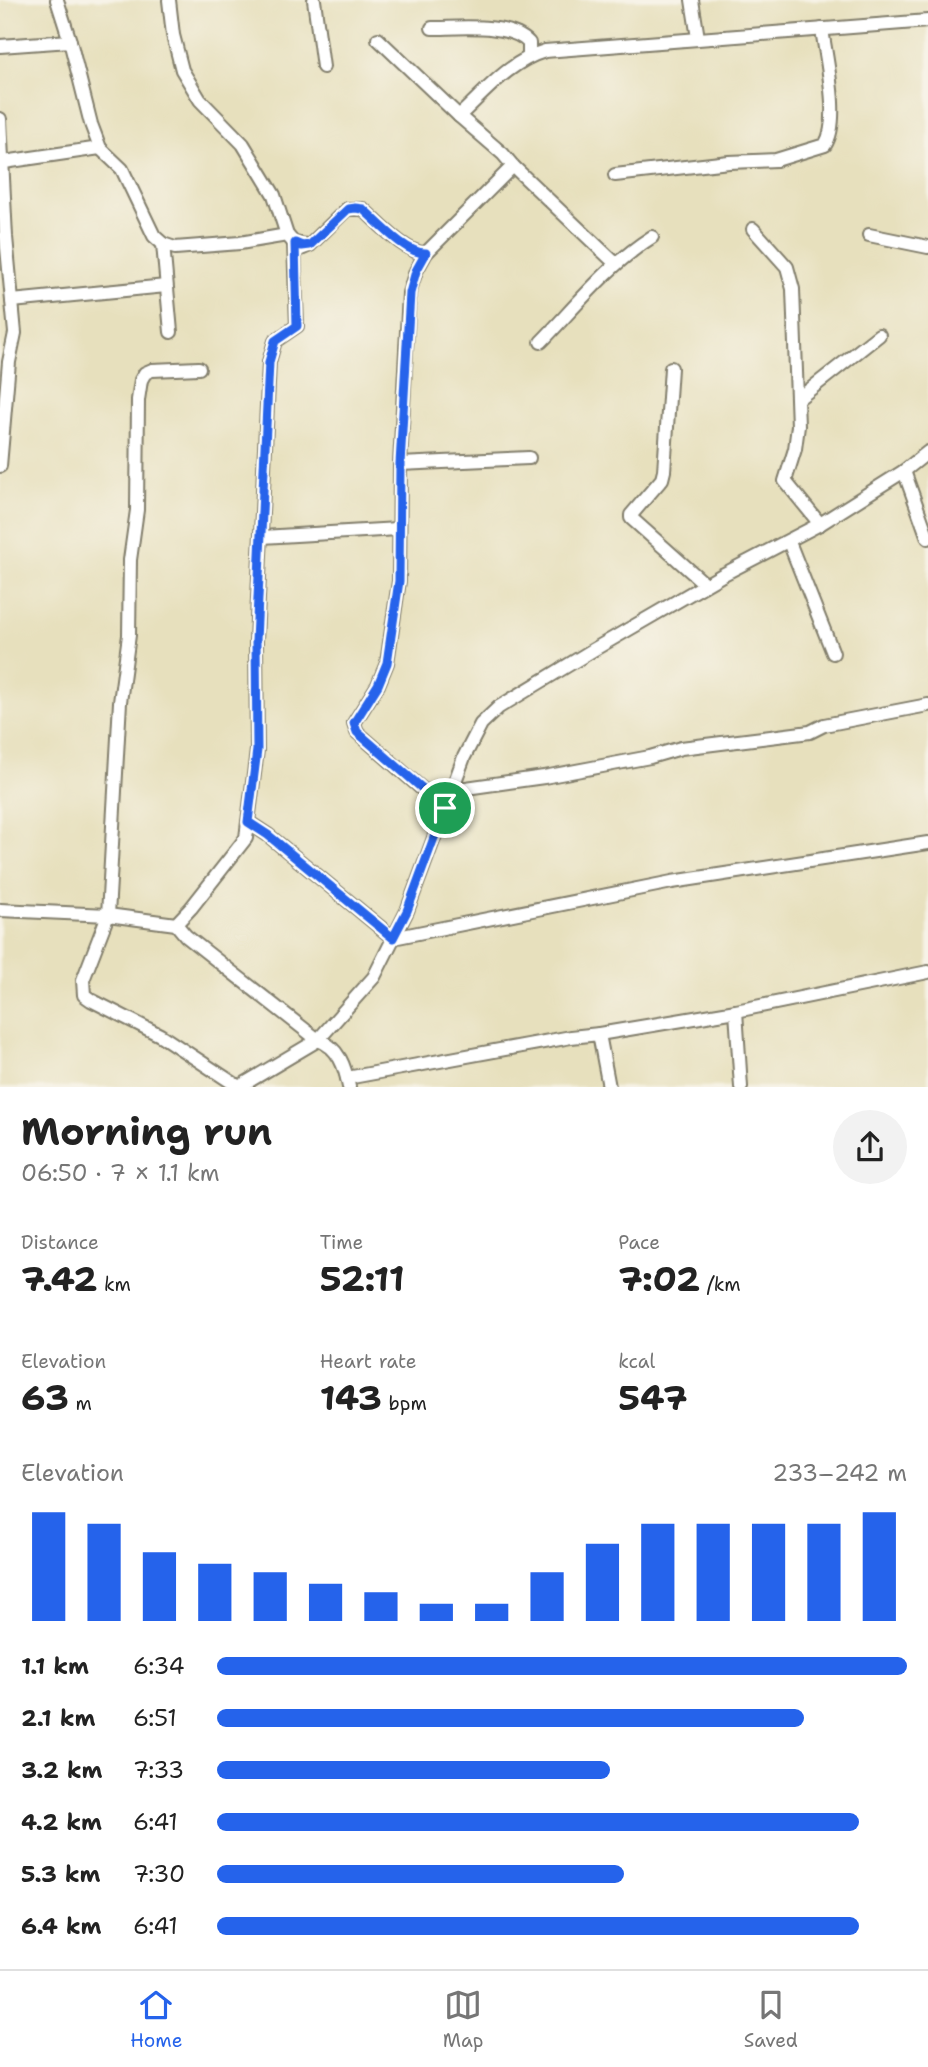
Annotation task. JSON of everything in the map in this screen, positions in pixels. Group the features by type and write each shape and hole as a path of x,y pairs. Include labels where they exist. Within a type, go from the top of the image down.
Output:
{"street":[{"path":"57,0 100,148 122,169 154,236 163,244 175,248 240,243 310,245 348,209 355,208 363,209 405,245 419,253 426,253"},
{"path":"169,0 173,35 182,70 200,100 243,144 274,195 296,244 297,326 275,341 269,362 256,641 257,750 246,838 176,924"},
{"path":"314,0 323,67"},
{"path":"692,0 698,38"},
{"path":"459,116 516,63 529,55 545,51 928,21"},
{"path":"432,28 499,29 518,33 529,43 529,55"},
{"path":"615,174 776,160 825,145 831,136 834,120 822,29"},
{"path":"378,39 503,154 616,264"},
{"path":"0,46 70,41"},
{"path":"0,119 6,237 15,333 5,362 0,466"},
{"path":"4,162 100,148"},
{"path":"445,808 354,728 354,723 378,685 387,663 399,581 400,464 410,293 416,271 426,253 513,166"},
{"path":"753,229 791,275 798,399 795,449 785,481 820,524"},
{"path":"869,235 928,247"},
{"path":"541,342 616,264 652,237"},
{"path":"163,244 171,331"},
{"path":"12,301 166,286"},
{"path":"798,399 880,335"},
{"path":"199,368 152,370 145,373 141,380 138,400 137,510 130,560 129,635 120,702 108,915 83,980 84,995 160,1035 239,1087 318,1040 374,977 407,911 464,757 481,724 499,707 705,584 820,524 927,454"},
{"path":"671,368 662,479 631,518 705,584"},
{"path":"400,464 529,458"},
{"path":"904,471 928,538"},
{"path":"262,537 398,529"},
{"path":"789,541 833,653"},
{"path":"452,790 544,777 650,757 681,748 810,732 824,725 928,705"},
{"path":"248,822 268,835 393,938"},
{"path":"393,938 672,882 928,843"},
{"path":"0,910 108,915 176,924 187,936 318,1040 334,1048 348,1083 571,1037 736,1011 928,972"},
{"path":"736,1011 741,1087"},
{"path":"599,1034 609,1087"}],"route":[{"path":"348,209 363,209 405,245 419,253 426,253 416,271 407,321 398,529 399,581 387,663 378,685 354,723 354,728 445,808 407,911 393,938 268,835 248,822 257,750 256,641 269,362 275,341 297,326 295,243 310,245 348,209"}]}
